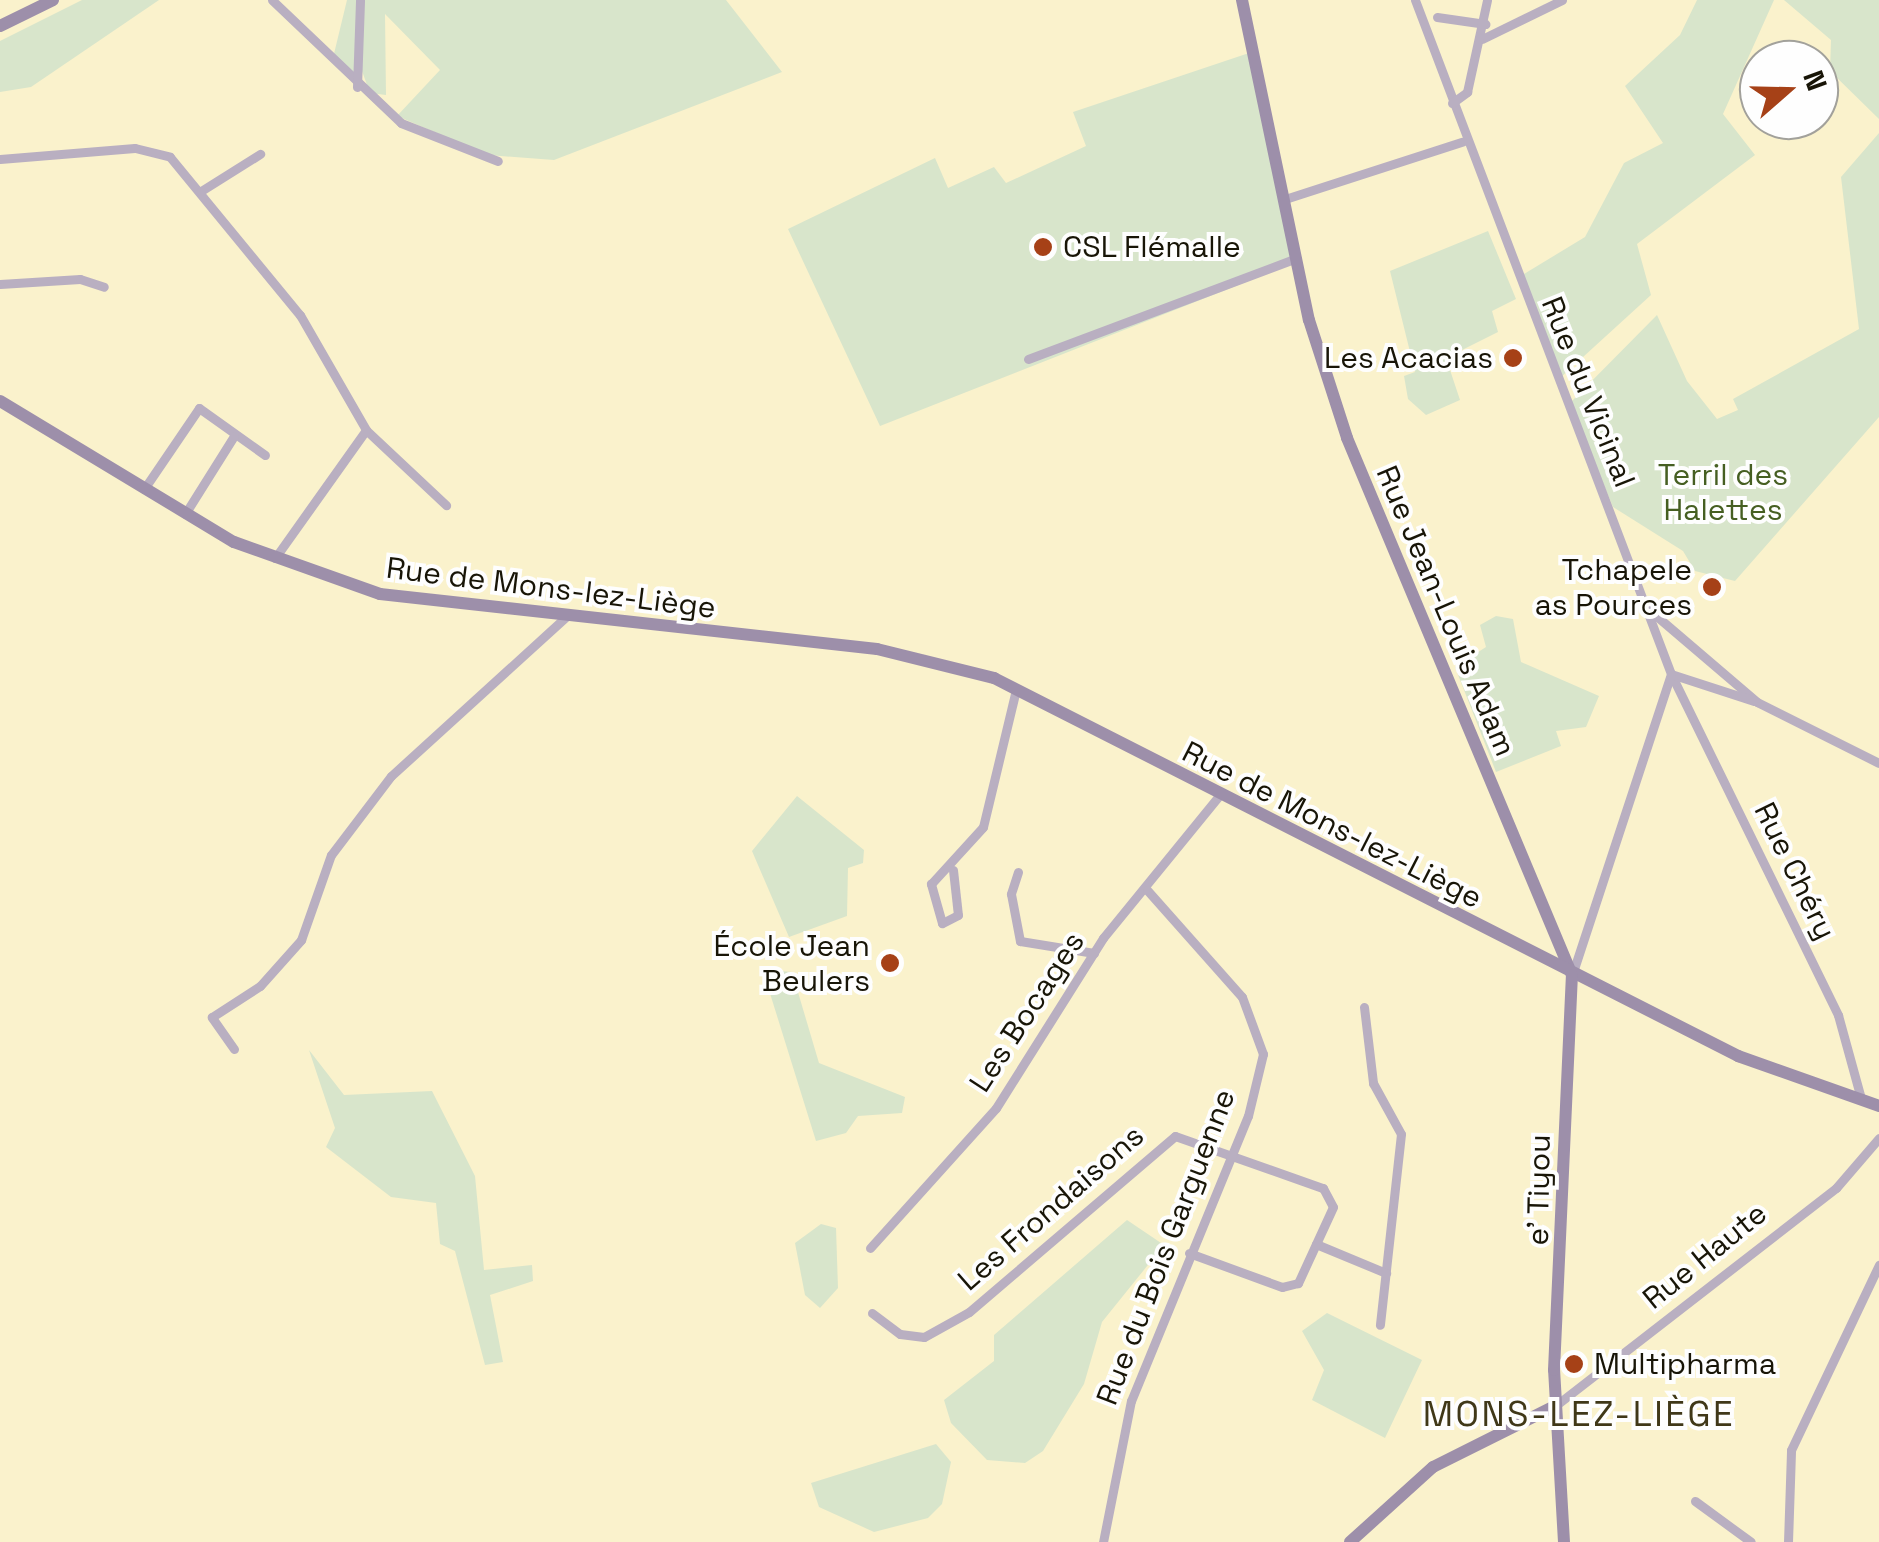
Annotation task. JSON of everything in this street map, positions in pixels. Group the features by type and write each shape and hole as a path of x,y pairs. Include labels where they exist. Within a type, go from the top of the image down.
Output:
{"street":[{"path":"0,26 54,0"},
{"path":"272,0 357,87 426,138 498,161"},
{"path":"357,87 360,0"},
{"name":"Rue Jean-Louis Adam","path":"1242,0 1297,258 1347,438 1572,975"},
{"name":"Rue du Vicinal","path":"1415,0 1462,142 1671,674"},
{"path":"1452,103 1467,92 1488,0"},
{"path":"1482,39 1562,0"},
{"path":"1437,17 1485,24"},
{"path":"1284,199 1462,142"},
{"path":"0,159 153,150 201,191 300,316 366,430 446,506"},
{"path":"201,191 260,154"},
{"path":"1028,359 1297,258"},
{"path":"0,284 80,279 104,288"},
{"name":"Rue de Mons-lez-Liège","path":"0,400 185,514 274,560 414,601 878,650 948,662 1016,690 1738,1056 1860,1095 1879,1106"},
{"path":"144,489 199,408 266,455"},
{"path":"274,560 366,430"},
{"path":"185,514 234,436"},
{"path":"1648,608 1757,702"},
{"path":"234,1049 212,1018 260,986 301,940 331,855 391,776 566,617"},
{"path":"1572,975 1671,674 1757,702 1879,764"},
{"name":"Rue Chéry","path":"1671,674 1838,1015 1860,1095"},
{"path":"953,870 958,915 942,923 930,888 953,870 983,827 1016,690"},
{"name":"Les Bocages","path":"870,1248 996,1108 1094,953 1219,796"},
{"path":"1018,872 1011,894 1020,942 1094,953"},
{"name":"Rue du Bois Garguenne","path":"1104,1542 1127,1415 1232,1151 1263,1054 1260,1026 1147,890"},
{"name":"e' Tiyou","path":"1564,1542 1554,1406 1572,975"},
{"path":"1364,1007 1370,1075 1401,1134 1380,1324"},
{"name":"Les Frondaisons","path":"872,1312 900,1334 924,1337 1021,1274 1174,1136 1232,1151 1323,1188 1333,1206 1298,1283 1282,1287 1190,1254"},
{"name":"Rue Haute","path":"1554,1406 1836,1188 1879,1138"},
{"path":"1316,1244 1386,1272"},
{"path":"1788,1542 1791,1450 1879,1265"},
{"path":"1350,1542 1433,1467 1554,1406"},
{"path":"1696,1500 1751,1542"}],"green space":[{"path":"82,0 159,0 31,87 0,92 0,41"},
{"path":"347,0 726,0 782,72 554,160 488,155 397,116 440,70 385,14 386,95 370,93 362,71 345,73 332,62"},
{"path":"1697,0 1774,0 1756,40 1739,40 1739,78 1723,114 1739,140 1755,155 1637,244 1651,295 1560,378 1519,277 1585,237 1624,163 1663,143 1625,86 1680,35"},
{"path":"1784,0 1879,0 1879,119 1839,80 1839,40 1831,40"},
{"name":"CSL Flémalle","path":"1252,52 1292,264 880,426 788,229 935,158 948,188 994,167 1006,183 1086,146 1073,112"},
{"name":"Terril des Halettes","path":"1879,133 1879,417 1735,581 1695,571 1683,551 1613,507 1570,403 1657,315 1687,381 1717,419 1738,410 1733,399 1859,329 1841,177"},
{"path":"1488,231 1516,299 1492,311 1498,332 1446,358 1460,400 1426,415 1408,399 1404,376 1415,372 1390,271"},
{"path":"1496,616 1513,619 1521,662 1599,696 1586,727 1556,731 1561,746 1496,772 1455,667 1486,647 1480,625"},
{"path":"797,796 864,850 863,863 848,868 847,916 789,937 752,851"},
{"path":"779,971 792,972 819,1063 905,1097 902,1113 858,1116 846,1133 816,1141 768,987"},
{"path":"309,1050 344,1095 432,1091 475,1176 484,1270 532,1265 533,1281 490,1295 503,1362 485,1365 455,1251 440,1244 436,1203 391,1197 326,1147 335,1128"},
{"path":"1127,1220 1164,1245 1102,1322 1084,1384 1043,1451 1025,1463 987,1460 951,1423 944,1400 994,1361 994,1335"},
{"path":"821,1224 836,1228 838,1288 820,1308 805,1295 795,1243"},
{"path":"1327,1313 1422,1360 1385,1438 1312,1400 1324,1370 1302,1331"},
{"path":"936,1444 951,1462 942,1504 928,1518 874,1532 819,1507 811,1483"}],"place":[{"name":"CSL Flémalle","path":"1043,247"},
{"name":"Les Acacias","path":"1513,358"},
{"name":"Tchapele as Pources","path":"1712,587"},
{"name":"École Jean Beulers","path":"890,963"},
{"name":"Multipharma","path":"1574,1364"}],"district":[{"name":"MONS-LEZ-LIÈGE","path":"1579,1414"}]}
